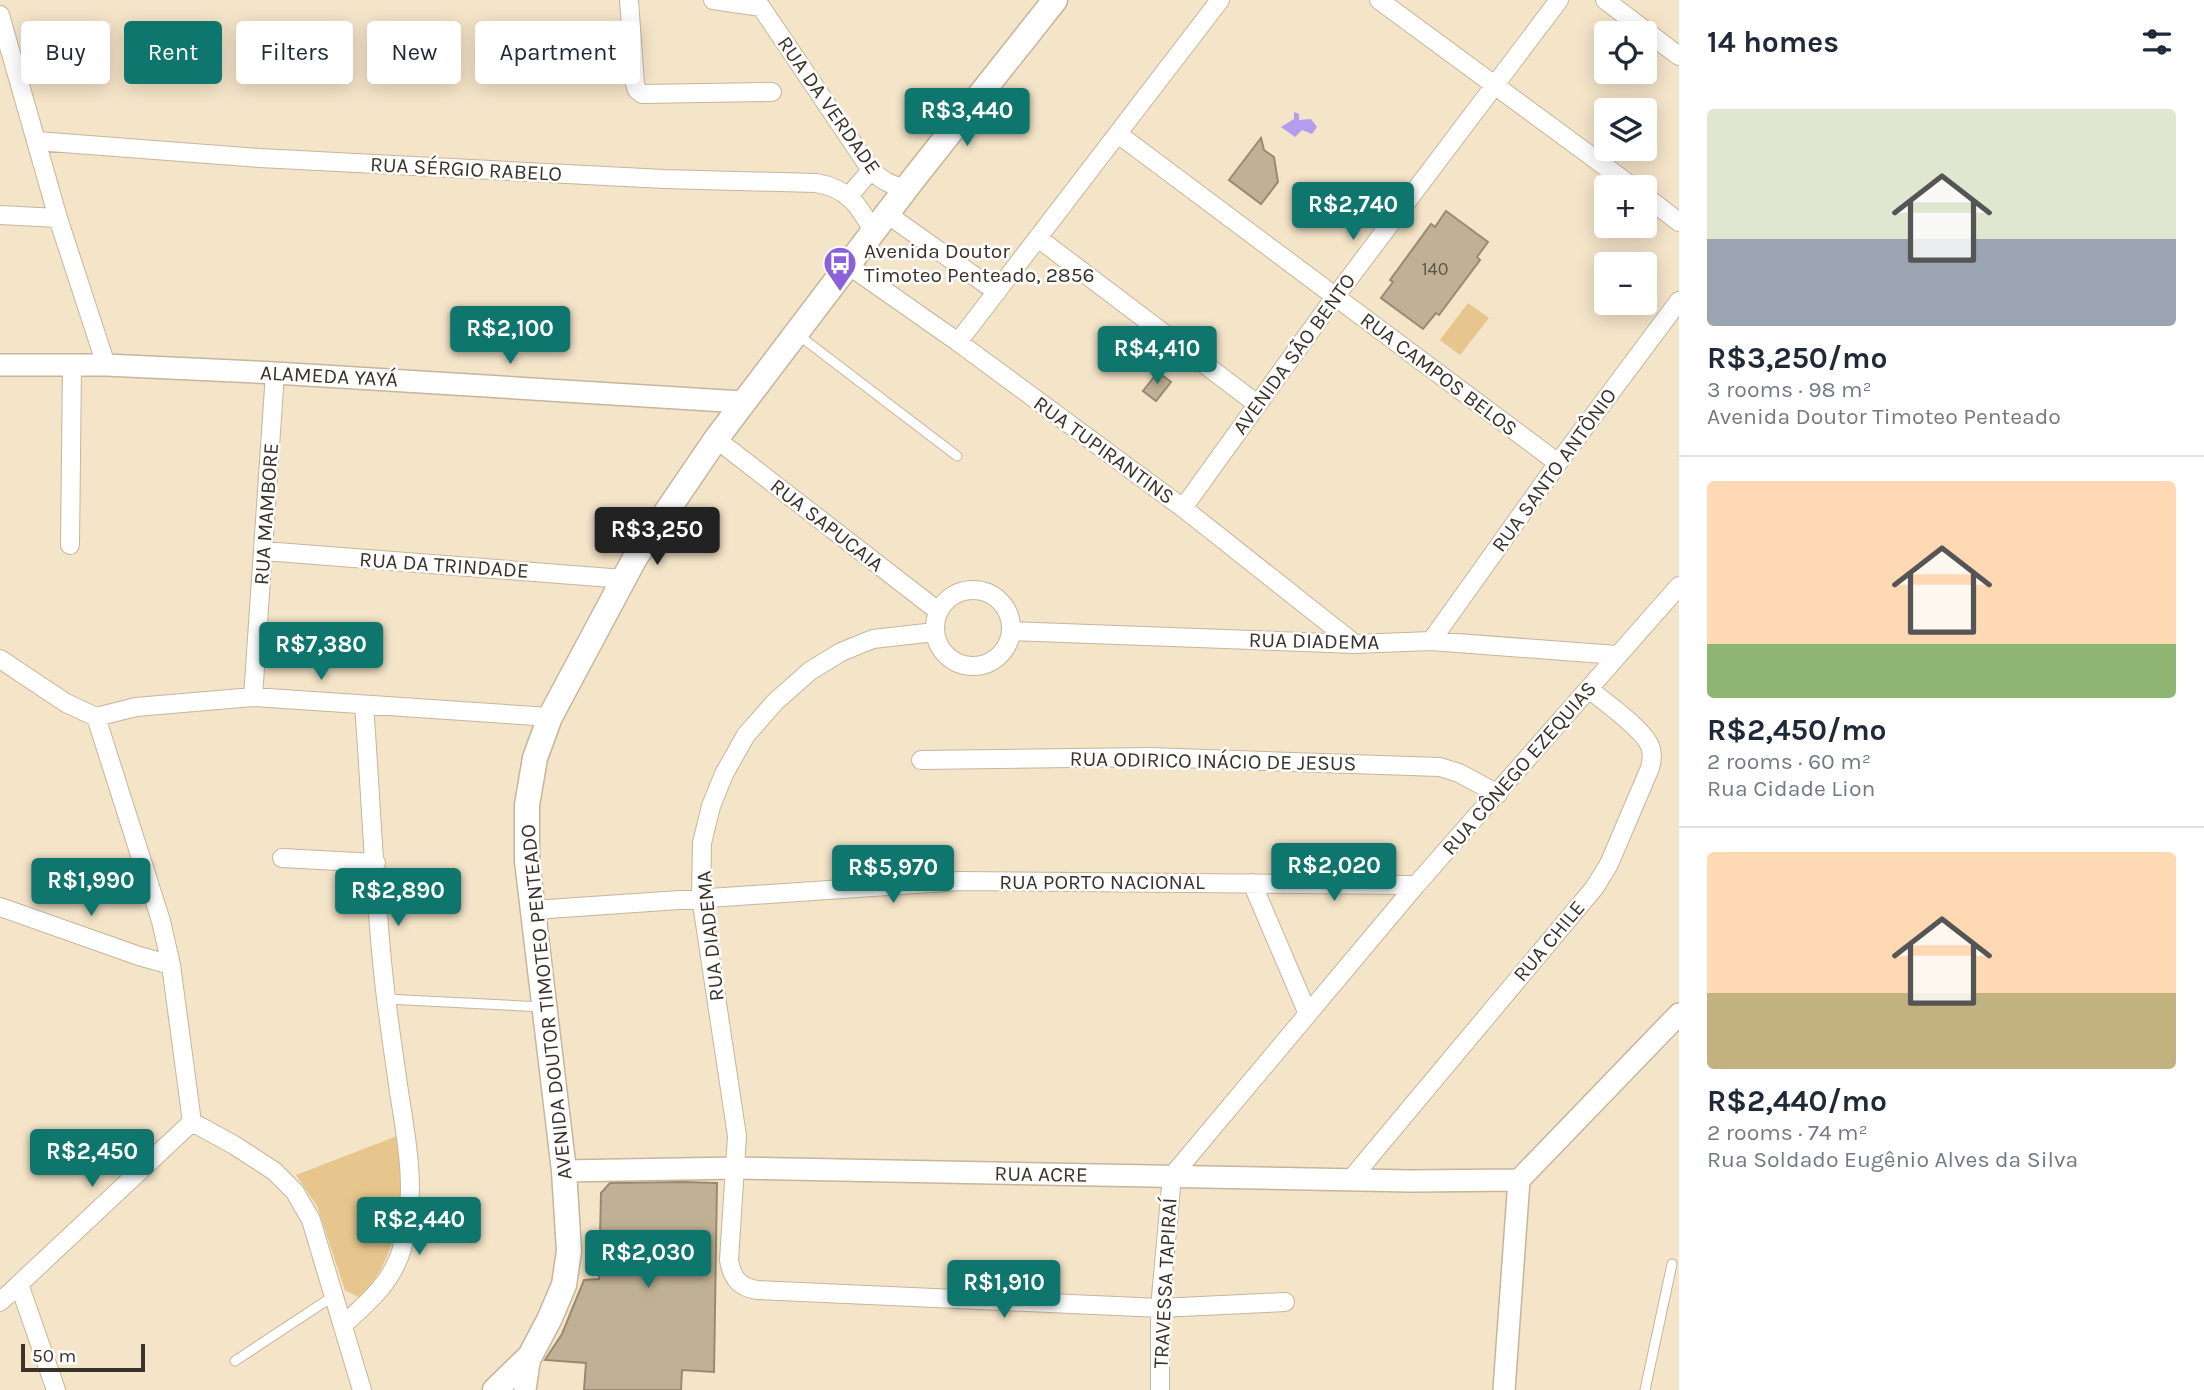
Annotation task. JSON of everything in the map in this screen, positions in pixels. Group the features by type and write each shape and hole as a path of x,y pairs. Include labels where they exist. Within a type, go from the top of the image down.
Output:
{"main road":[{"name":"AVENIDA DOUTOR TIMOTEO PENTEADO","path":"495,1390 530,1356 564,1285 569,1251 564,1171 527,861 527,806 535,758 550,717 624,579 716,439 1052,1"}],"street":[{"path":"629,0 635,83 642,94 772,92"},
{"name":"RUA DA VERDADE","path":"713,0 761,7 871,170 894,187 907,188"},
{"path":"958,342 1220,0"},
{"path":"1379,0 1617,175"},
{"name":"AVENIDA SÃO BENTO","path":"1183,508 1335,297 1559,0"},
{"path":"1605,0 1679,56"},
{"path":"0,15 7,63 37,141 58,218 106,365"},
{"name":"RUA CAMPOS BELOS","path":"1118,134 1558,463"},
{"name":"RUA SÉRGIO RABELO","path":"37,141 274,159 816,184 829,185 849,196"},
{"path":"871,170 849,196 861,209 997,292"},
{"path":"1657,205 1679,222"},
{"path":"0,215 58,218"},
{"path":"1038,238 1257,404"},
{"name":"RUA TUPIRANTINS","path":"848,265 958,342 1183,508 1355,644"},
{"name":"RUA SANTO ANTÔNIO","path":"1431,641 1558,463 1679,301"},
{"name":"ALAMEDA YAYÁ","path":"0,365 106,365 275,373 742,402"},
{"path":"70,545 72,366"},
{"name":"RUA MAMBORE","path":"253,697 275,373"},
{"name":"RUA SAPUCAIA","path":"716,439 938,611"},
{"name":"RUA DA TRINDADE","path":"264,551 624,579"},
{"name":"RUA CÔNEGO EZEQUIAS","path":"1172,1176 1416,885 1679,586"},
{"path":"970,590 983,591 1004,606 1010,618 1011,631 1001,654 991,662 979,666 955,662 938,644 934,632 938,611 946,601 957,593 970,590"},
{"name":"RUA DIADEMA","path":"1011,631 1355,644 1431,641 1617,654"},
{"name":"RUA DIADEMA","path":"934,632 873,639 841,652 810,671 775,702 746,736 724,774 711,806 702,843 702,897 737,1136 729,1260 731,1272 736,1282 745,1288 757,1290 1160,1308"},
{"path":"0,659 66,704 96,717 136,707 253,697 550,717"},
{"name":"RUA CHILE","path":"1351,1179 1595,887 1609,864 1653,757 1644,736 1589,689"},
{"path":"344,1324 376,1296 394,1270 404,1244 410,1210 409,1154 379,936 365,705"},
{"path":"96,717 161,921 171,965 192,1122"},
{"name":"RUA ODIRICO INÁCIO DE JESUS","path":"921,760 1150,757 1430,767 1459,773 1498,794"},
{"path":"282,858 376,863"},
{"name":"RUA PORTO NACIONAL","path":"533,910 960,881 1416,885"},
{"path":"1252,883 1308,1014"},
{"path":"0,906 171,965"},
{"path":"1504,1390 1519,1180 1679,1014"},
{"path":"0,1302 192,1122"},
{"path":"192,1122 234,1144 274,1171 295,1192 311,1220 362,1390"},
{"name":"RUA ACRE","path":"564,1171 737,1168 1519,1180"},
{"name":"TRAVESSA TAPIRAÍ","path":"1160,1390 1160,1308 1172,1176"},
{"path":"19,1284 56,1390"},
{"path":"1160,1308 1285,1302"},
{"path":"525,1390 530,1356"}],"lane":[{"path":"796,332 957,456"},
{"path":"386,999 544,1007"},
{"path":"1645,1390 1672,1264"},
{"path":"1668,1280 1679,1283"},
{"path":"235,1361 335,1295"}],"shaded area":[{"path":"1294,112 1299,114 1299,120 1311,119 1317,127 1312,134 1302,130 1295,137 1281,127 1294,119"},
{"path":"1468,303 1489,318 1460,355 1440,340"},
{"path":"397,1136 401,1189 395,1232 382,1267 358,1297 345,1290 317,1206 296,1175"}],"building":[{"path":"1261,138 1264,150 1274,157 1278,182 1261,204 1229,180"},
{"path":"1446,211 1488,242 1477,257 1480,260 1439,315 1436,313 1423,329 1381,298 1393,282 1390,280 1431,224 1435,227"},
{"path":"1158,372 1171,382 1156,401 1143,391"},
{"path":"610,1183 717,1183 714,1372 682,1370 681,1390 584,1390 586,1363 545,1360 562,1334 584,1280 599,1279 601,1193"}],"place":[{"name":"Avenida Doutor Timoteo Penteado, 2856","path":"840,293"}]}
